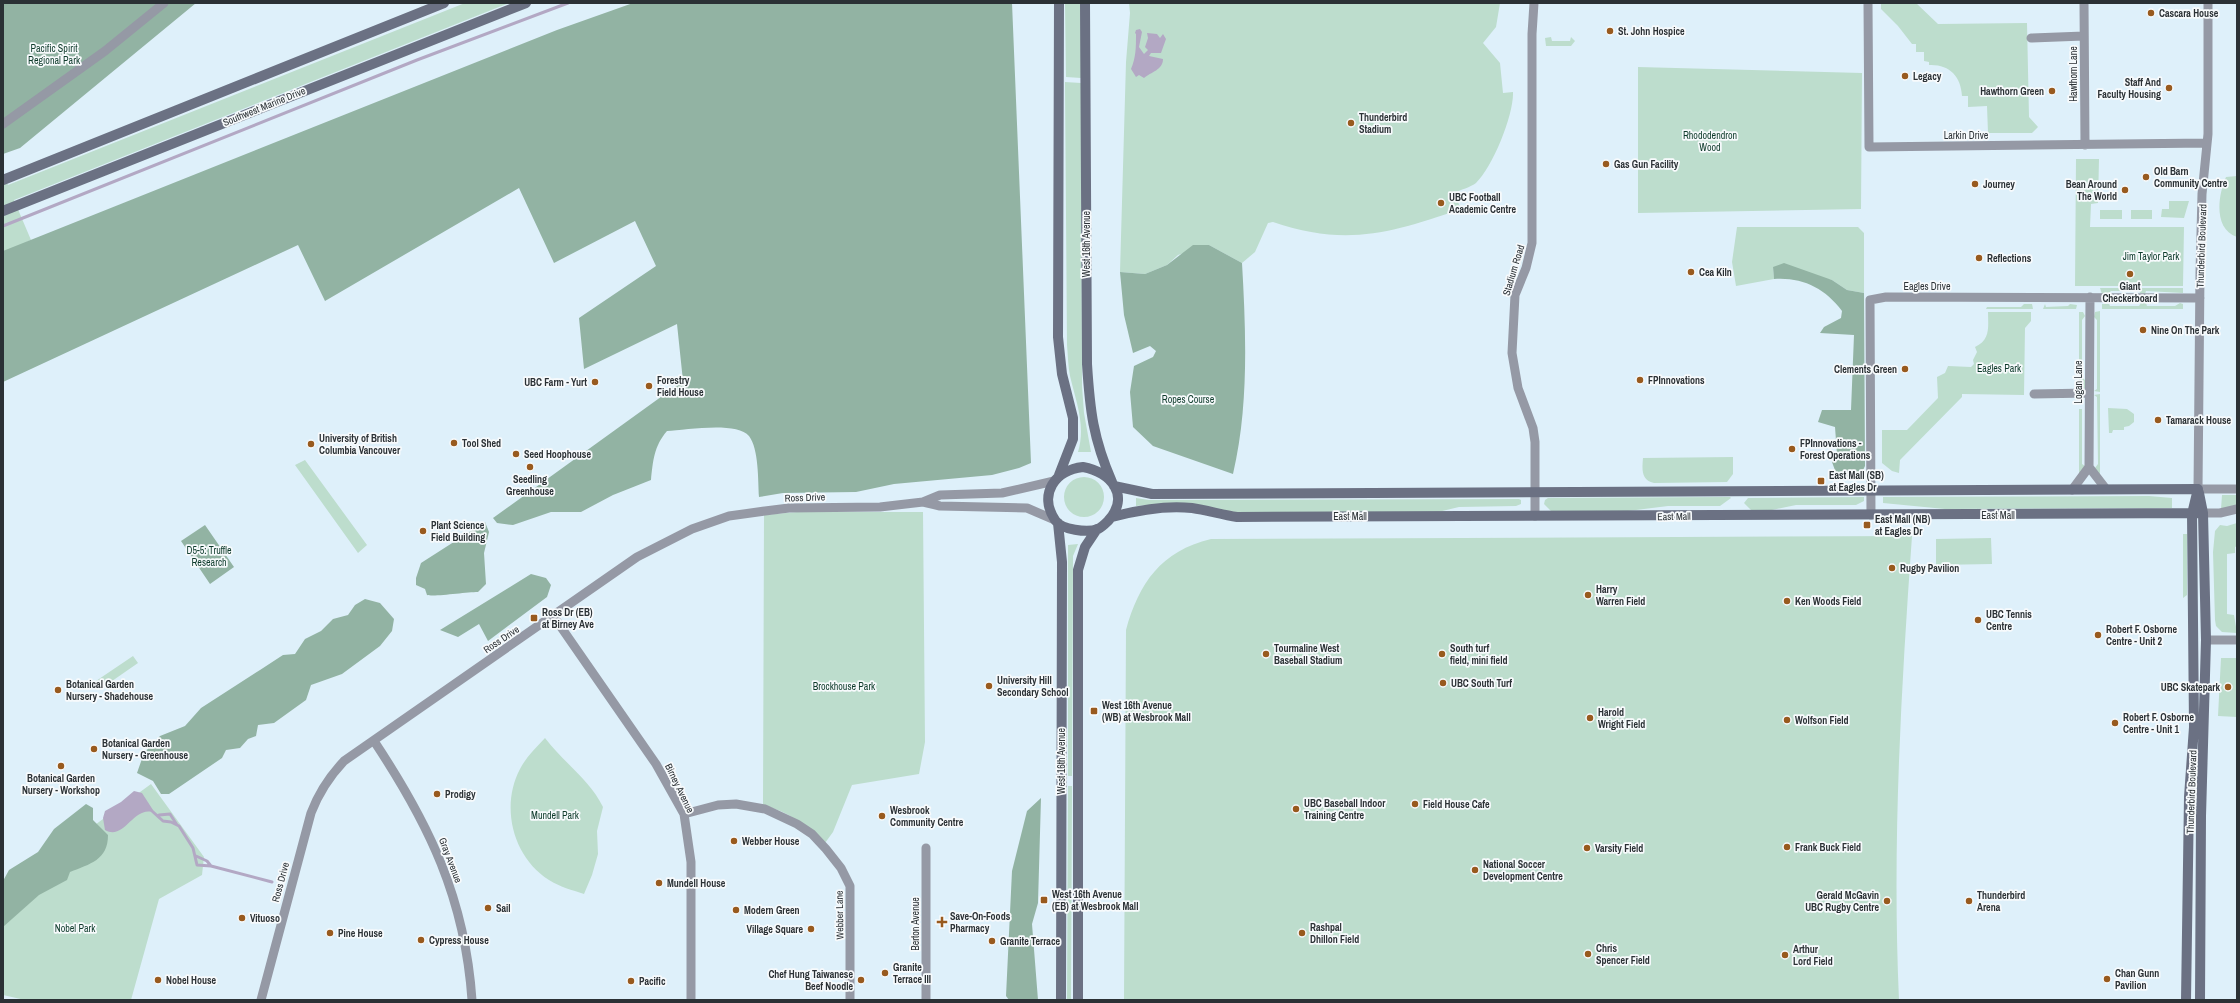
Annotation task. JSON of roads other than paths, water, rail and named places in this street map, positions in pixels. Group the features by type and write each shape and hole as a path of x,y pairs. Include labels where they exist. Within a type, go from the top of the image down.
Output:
{"street":[{"path":"3,124 105,51 164,3"},
{"path":"3,180 444,3"},
{"name":"Southwest Marine Drive","path":"3,211 526,3"},
{"path":"1059,3 1058,337 1062,374 1072,418 1073,430 1072,439 1057,478 1050,488 1049,499 1056,522 1076,529 1097,529 1112,516 1117,499 1113,484"},
{"name":"West 16th Avenue","path":"1085,3 1087,364 1093,428 1099,452 1113,484"},
{"name":"Stadium Road","path":"1534,3 1532,34 1532,243 1526,268 1515,295 1512,353 1518,388 1533,428 1536,493 1535,516"},
{"name":"Larkin Drive","path":"1868,3 1869,147 2207,143"},
{"name":"Hawthorn Lane","path":"2084,3 2084,145"},
{"name":"Thunderbird Boulevard","path":"2200,1000 2201,816 2206,640 2203,513 2198,489 2201,214 2207,143 2208,3"},
{"path":"2032,38 2084,36"},
{"name":"Eagles Drive","path":"1871,515 1870,300 1886,297 2200,298"},
{"name":"Logan Lane","path":"2089,467 2090,297"},
{"path":"2034,394 2089,393"},
{"path":"2072,490 2089,467 2106,489"},
{"path":"1057,478 1071,469 1082,468 1096,470 1113,484 1152,494 2237,489"},
{"name":"Ross Drive","path":"261,1000 292,882 317,796 327,778 344,761 554,617 637,557 692,529 729,516 788,508 880,507 923,502 940,495 1002,493 1057,478"},
{"name":"Thunderbird Boulevard","path":"2186,1000 2189,797 2194,719 2192,514 2198,489"},
{"name":"Ross Drive","path":"923,502 940,506 1027,508 1056,522"},
{"name":"East Mall","path":"1112,516 1162,508 1192,508 1237,517 2192,514 2220,513 2237,509"},
{"name":"West 16th Avenue","path":"1056,522 1062,577 1061,1000"},
{"name":"West 16th Avenue","path":"1078,1000 1078,570 1085,547 1097,529"},
{"name":"Birney Avenue","path":"554,617 656,764 684,814 691,862 692,1000"},
{"path":"2206,640 2237,640"},
{"name":"Gray Avenue","path":"374,741 412,800 441,861 464,938 472,1000"},
{"name":"Webber Lane","path":"684,814 718,805 736,804 765,809 797,824 812,834 826,849 841,868 850,886 850,1000"},
{"name":"Berton Avenue","path":"926,848 926,1000"}],"waterway":[{"path":"3,226 417,60 568,3"},
{"path":"152,811 163,821 171,822 179,826 193,848 197,865 211,866 272,882"},
{"path":"159,815 170,814 177,825"},
{"path":"196,856 207,861 211,866"}],"place":[{"name":"Cascara House","path":"2151,13"},
{"name":"St. John Hospice","path":"1610,31"},
{"name":"Legacy","path":"1905,76"},
{"name":"Staff And Faculty Housing","path":"2169,88"},
{"name":"Hawthorn Green","path":"2052,91"},
{"name":"Thunderbird Stadium","path":"1351,123"},
{"name":"Gas Gun Facility","path":"1606,164"},
{"name":"Old Barn Community Centre","path":"2146,177"},
{"name":"Journey","path":"1975,184"},
{"name":"Bean Around The World","path":"2125,190"},
{"name":"UBC Football Academic Centre","path":"1441,203"},
{"name":"Reflections","path":"1979,258"},
{"name":"Cea Kiln","path":"1691,272"},
{"name":"Giant Checkerboard","path":"2130,274"},
{"name":"Nine On The Park","path":"2143,330"},
{"name":"Clements Green","path":"1905,369"},
{"name":"FPInnovations","path":"1640,380"},
{"name":"UBC Farm - Yurt","path":"595,382"},
{"name":"Forestry Field House","path":"649,386"},
{"name":"Tamarack House","path":"2158,420"},
{"name":"Tool Shed","path":"454,443"},
{"name":"University of British Columbia Vancouver","path":"311,444"},
{"name":"FPInnovations - Forest Operations","path":"1792,449"},
{"name":"Seed Hoophouse","path":"516,454"},
{"name":"Seedling Greenhouse","path":"530,467"},
{"name":"East Mall (SB) at Eagles Dr","path":"1821,481"},
{"name":"East Mall (NB) at Eagles Dr","path":"1867,525"},
{"name":"Plant Science Field Building","path":"423,531"},
{"name":"Rugby Pavilion","path":"1892,568"},
{"name":"Harry Warren Field","path":"1588,595"},
{"name":"Ken Woods Field","path":"1787,601"},
{"name":"Ross Dr (EB) at Birney Ave","path":"534,618"},
{"name":"UBC Tennis Centre","path":"1978,620"},
{"name":"Robert F. Osborne Centre - Unit 2","path":"2098,635"},
{"name":"Tourmaline West Baseball Stadium","path":"1266,654"},
{"name":"South turf field, mini field","path":"1442,654"},
{"name":"UBC South Turf","path":"1443,683"},
{"name":"University Hill Secondary School","path":"989,686"},
{"name":"UBC Skatepark","path":"2228,687"},
{"name":"Botanical Garden Nursery - Shadehouse","path":"58,690"},
{"name":"West 16th Avenue (WB) at Wesbrook Mall","path":"1094,711"},
{"name":"Harold Wright Field","path":"1590,718"},
{"name":"Wolfson Field","path":"1787,720"},
{"name":"Robert F. Osborne Centre - Unit 1","path":"2115,723"},
{"name":"Botanical Garden Nursery - Greenhouse","path":"94,749"},
{"name":"Botanical Garden Nursery - Workshop","path":"61,766"},
{"name":"Prodigy","path":"437,794"},
{"name":"Field House Cafe","path":"1415,804"},
{"name":"UBC Baseball Indoor Training Centre","path":"1296,809"},
{"name":"Wesbrook Community Centre","path":"882,816"},
{"name":"Webber House","path":"734,841"},
{"name":"Frank Buck Field","path":"1787,847"},
{"name":"Varsity Field","path":"1587,848"},
{"name":"National Soccer Development Centre","path":"1475,870"},
{"name":"Mundell House","path":"659,883"},
{"name":"West 16th Avenue (EB) at Wesbrook Mall","path":"1044,900"},
{"name":"Gerald McGavin UBC Rugby Centre","path":"1887,901"},
{"name":"Thunderbird Arena","path":"1969,901"},
{"name":"Sail","path":"488,908"},
{"name":"Modern Green","path":"736,910"},
{"name":"Vituoso","path":"242,918"},
{"name":"Save-On-Foods Pharmacy","path":"942,922"},
{"name":"Village Square","path":"811,929"},
{"name":"Pine House","path":"330,933"},
{"name":"Rashpal Dhillon Field","path":"1302,933"},
{"name":"Cypress House","path":"421,940"},
{"name":"Granite Terrace","path":"992,941"},
{"name":"Chris Spencer Field","path":"1588,954"},
{"name":"Arthur Lord Field","path":"1785,955"},
{"name":"Granite Terrace III","path":"885,973"},
{"name":"Chan Gunn Pavilion","path":"2107,979"},
{"name":"Nobel House","path":"158,980"},
{"name":"Chef Hung Taiwanese Beef Noodle","path":"861,980"},
{"name":"Pacific","path":"631,981"}],"park label":[{"name":"Pacific Spirit Regional Park","path":"54,54"},
{"name":"Rhododendron Wood","path":"1710,140"},
{"name":"Jim Taylor Park","path":"2151,256"},
{"name":"Eagles Park","path":"1999,368"},
{"name":"Ropes Course","path":"1188,399"},
{"name":"D5-5: Truffle Research","path":"209,556"},
{"name":"Brockhouse Park","path":"844,686"},
{"name":"Mundell Park","path":"555,815"},
{"name":"Nobel Park","path":"75,928"}]}
